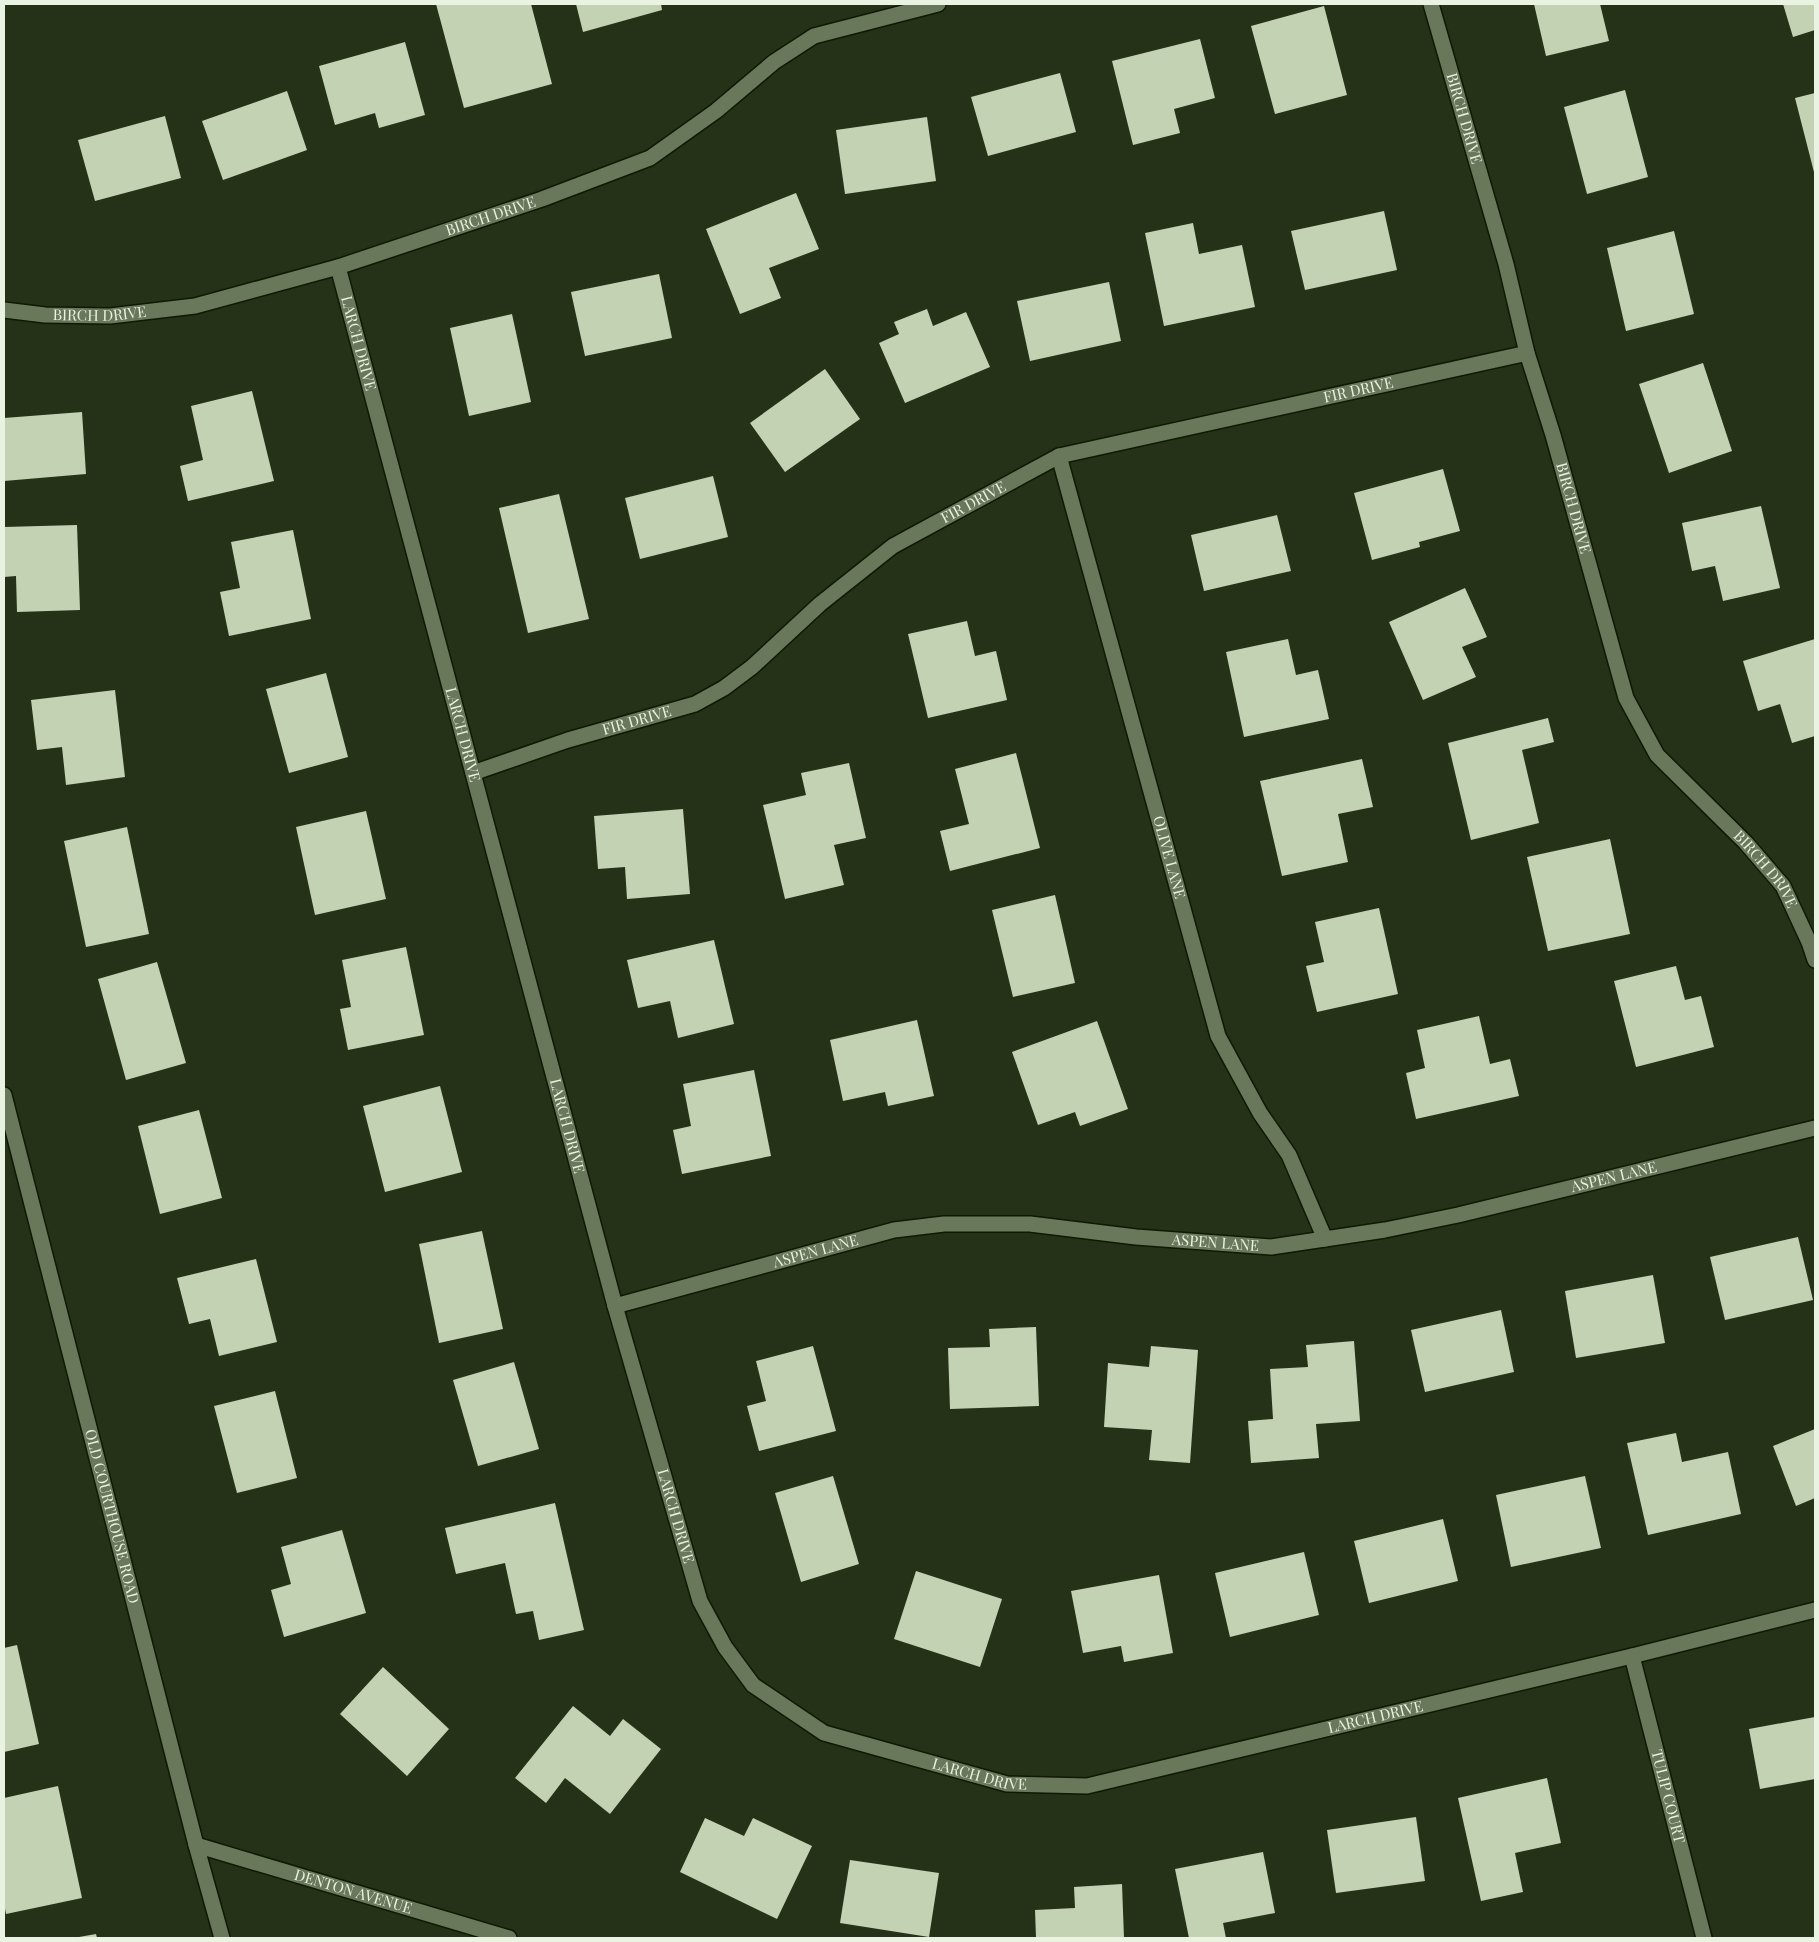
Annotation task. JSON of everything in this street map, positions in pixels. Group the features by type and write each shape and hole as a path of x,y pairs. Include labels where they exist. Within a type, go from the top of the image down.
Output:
{"street":[{"name":"BIRCH DRIVE","path":"4,310 45,315 110,316 195,306 338,267 542,199 650,158 716,111 774,62 814,36 938,4"},
{"name":"BIRCH DRIVE","path":"1431,4 1506,264 1527,353 1553,435 1626,698 1658,755 1746,842 1783,886 1809,942 1815,960"},
{"name":"LARCH DRIVE","path":"338,267 615,1306 700,1601 724,1646 754,1684 824,1733 1007,1784 1087,1786 1632,1656 1815,1610"},
{"name":"FIR DRIVE","path":"473,773 568,740 695,704 724,688 752,667 820,604 893,546 1059,456 1527,353"},
{"name":"OLIVE LANE","path":"1059,456 1218,1036 1260,1113 1288,1155 1325,1239"},
{"name":"OLD COURTHOUSE ROAD","path":"4,1095 196,1845 222,1938"},
{"name":"ASPEN LANE","path":"615,1306 894,1230 944,1224 1030,1224 1136,1238 1271,1247 1325,1239 1385,1230 1458,1215 1815,1128"},
{"name":"TULIP COURT","path":"1632,1656 1704,1938"},
{"name":"DENTON AVENUE","path":"196,1845 509,1938"}],"building":[{"path":"436,4 531,4 552,84 464,108"},
{"path":"576,4 661,4 662,10 583,32"},
{"path":"1534,4 1600,4 1609,41 1546,56"},
{"path":"1783,4 1815,4 1815,30 1793,37"},
{"path":"1324,6 1347,95 1275,114 1251,26"},
{"path":"1200,39 1215,98 1174,109 1180,133 1133,145 1112,61"},
{"path":"405,42 425,115 379,128 375,113 335,125 319,66"},
{"path":"1060,73 1076,132 988,156 971,97"},
{"path":"1625,90 1648,177 1587,194 1564,107"},
{"path":"287,91 307,150 223,180 202,121"},
{"path":"1815,93 1815,176 1795,98"},
{"path":"165,116 181,178 95,201 78,140"},
{"path":"927,117 936,181 845,194 836,130"},
{"path":"796,193 819,249 769,268 781,298 740,314 706,229"},
{"path":"1384,211 1397,270 1305,290 1291,231"},
{"path":"1193,223 1199,254 1242,245 1255,307 1164,326 1145,233"},
{"path":"1674,231 1694,314 1626,331 1607,248"},
{"path":"659,274 672,338 585,356 571,292"},
{"path":"1109,282 1121,341 1030,361 1017,301"},
{"path":"927,309 933,326 966,312 990,367 905,403 879,343 899,334 894,322"},
{"path":"512,314 531,402 469,416 450,328"},
{"path":"1703,363 1732,451 1669,473 1639,384"},
{"path":"825,369 860,419 785,472 750,423"},
{"path":"252,391 274,481 188,501 180,466 203,460 191,406"},
{"path":"82,412 86,474 4,481 4,418"},
{"path":"1443,469 1460,531 1419,542 1420,547 1372,560 1354,493"},
{"path":"713,476 728,537 640,559 625,498"},
{"path":"559,494 589,619 528,633 499,508"},
{"path":"1761,506 1780,588 1723,601 1715,566 1692,571 1682,523"},
{"path":"1277,515 1291,571 1204,591 1191,535"},
{"path":"77,525 80,610 17,612 16,576 4,577 4,527"},
{"path":"293,530 311,619 229,636 220,592 240,588 231,542"},
{"path":"1465,588 1487,637 1462,647 1476,677 1423,700 1389,622"},
{"path":"967,621 975,656 996,651 1007,700 928,718 908,634"},
{"path":"1288,639 1296,675 1318,670 1329,719 1244,737 1226,652"},
{"path":"1815,639 1815,736 1792,743 1780,704 1758,711 1743,661"},
{"path":"326,673 348,757 289,773 266,689"},
{"path":"115,690 125,777 66,785 62,747 37,750 31,700"},
{"path":"1548,718 1554,742 1522,750 1539,823 1471,840 1448,743"},
{"path":"1016,753 1040,848 950,871 940,831 969,824 955,769"},
{"path":"1362,759 1373,807 1338,814 1348,862 1282,876 1260,781"},
{"path":"849,763 866,838 834,845 844,885 785,899 763,805 806,795 801,773"},
{"path":"683,809 690,894 627,899 625,867 598,869 594,816"},
{"path":"366,811 386,899 315,915 296,827"},
{"path":"127,827 149,934 86,947 64,841"},
{"path":"1610,839 1630,934 1548,951 1527,857"},
{"path":"1055,895 1075,983 1013,997 992,910"},
{"path":"1379,908 1398,994 1317,1012 1306,966 1324,962 1315,922"},
{"path":"714,940 734,1024 678,1038 670,1001 638,1008 627,960"},
{"path":"406,947 424,1035 348,1050 340,1009 351,1007 342,960"},
{"path":"157,962 186,1063 126,1080 98,979"},
{"path":"1676,966 1685,1000 1701,996 1714,1047 1636,1067 1614,981"},
{"path":"1479,1016 1490,1064 1510,1059 1519,1096 1416,1119 1406,1073 1425,1068 1417,1030"},
{"path":"917,1020 934,1096 888,1106 885,1092 843,1101 830,1040"},
{"path":"1097,1021 1128,1109 1080,1126 1075,1112 1038,1125 1012,1052"},
{"path":"754,1070 771,1156 682,1174 673,1130 691,1126 683,1084"},
{"path":"440,1086 462,1172 385,1192 363,1106"},
{"path":"199,1110 222,1198 160,1214 138,1126"},
{"path":"482,1231 503,1329 439,1343 419,1244"},
{"path":"1798,1237 1813,1300 1725,1320 1710,1257"},
{"path":"256,1259 277,1342 219,1356 210,1319 189,1324 177,1278"},
{"path":"1653,1275 1665,1343 1576,1358 1565,1291"},
{"path":"1501,1310 1514,1372 1425,1392 1411,1330"},
{"path":"1036,1327 1039,1406 950,1409 948,1348 990,1347 989,1329"},
{"path":"1354,1341 1360,1421 1316,1424 1319,1458 1251,1463 1248,1421 1273,1419 1270,1369 1308,1367 1306,1345"},
{"path":"813,1346 836,1431 759,1451 747,1406 766,1401 756,1361"},
{"path":"1151,1346 1198,1350 1190,1463 1149,1460 1152,1430 1104,1427 1108,1363 1149,1367"},
{"path":"514,1362 539,1449 478,1466 453,1380"},
{"path":"275,1391 297,1478 237,1493 214,1406"},
{"path":"1815,1429 1815,1498 1796,1506 1773,1446"},
{"path":"1676,1433 1682,1462 1728,1452 1741,1514 1648,1535 1627,1443"},
{"path":"833,1476 859,1564 801,1582 775,1493"},
{"path":"1585,1476 1601,1548 1511,1567 1496,1495"},
{"path":"555,1503 584,1630 539,1640 533,1611 516,1614 505,1563 456,1574 445,1528"},
{"path":"1443,1519 1458,1581 1369,1603 1354,1541"},
{"path":"342,1530 366,1613 284,1637 271,1590 291,1584 281,1547"},
{"path":"1304,1552 1319,1615 1230,1637 1215,1573"},
{"path":"916,1571 1002,1599 980,1667 894,1639"},
{"path":"1159,1575 1173,1653 1124,1662 1121,1646 1083,1653 1071,1591"},
{"path":"17,1645 39,1744 4,1752 4,1648"},
{"path":"383,1667 449,1729 407,1776 340,1714"},
{"path":"573,1706 610,1736 623,1719 661,1749 610,1814 565,1778 546,1803 515,1778"},
{"path":"1815,1717 1815,1779 1760,1789 1749,1729"},
{"path":"1547,1778 1561,1843 1515,1853 1523,1892 1481,1901 1458,1798"},
{"path":"58,1786 82,1898 6,1914 4,1903 4,1798"},
{"path":"1416,1817 1425,1881 1336,1893 1327,1830"},
{"path":"705,1818 744,1836 753,1818 812,1846 777,1919 680,1872"},
{"path":"1263,1852 1275,1913 1223,1923 1226,1938 1189,1938 1175,1869"},
{"path":"850,1860 939,1873 929,1937 840,1923"},
{"path":"1122,1884 1124,1938 1036,1938 1035,1910 1075,1908 1074,1887"},
{"path":"96,1934 97,1938 79,1938 79,1937"}]}
